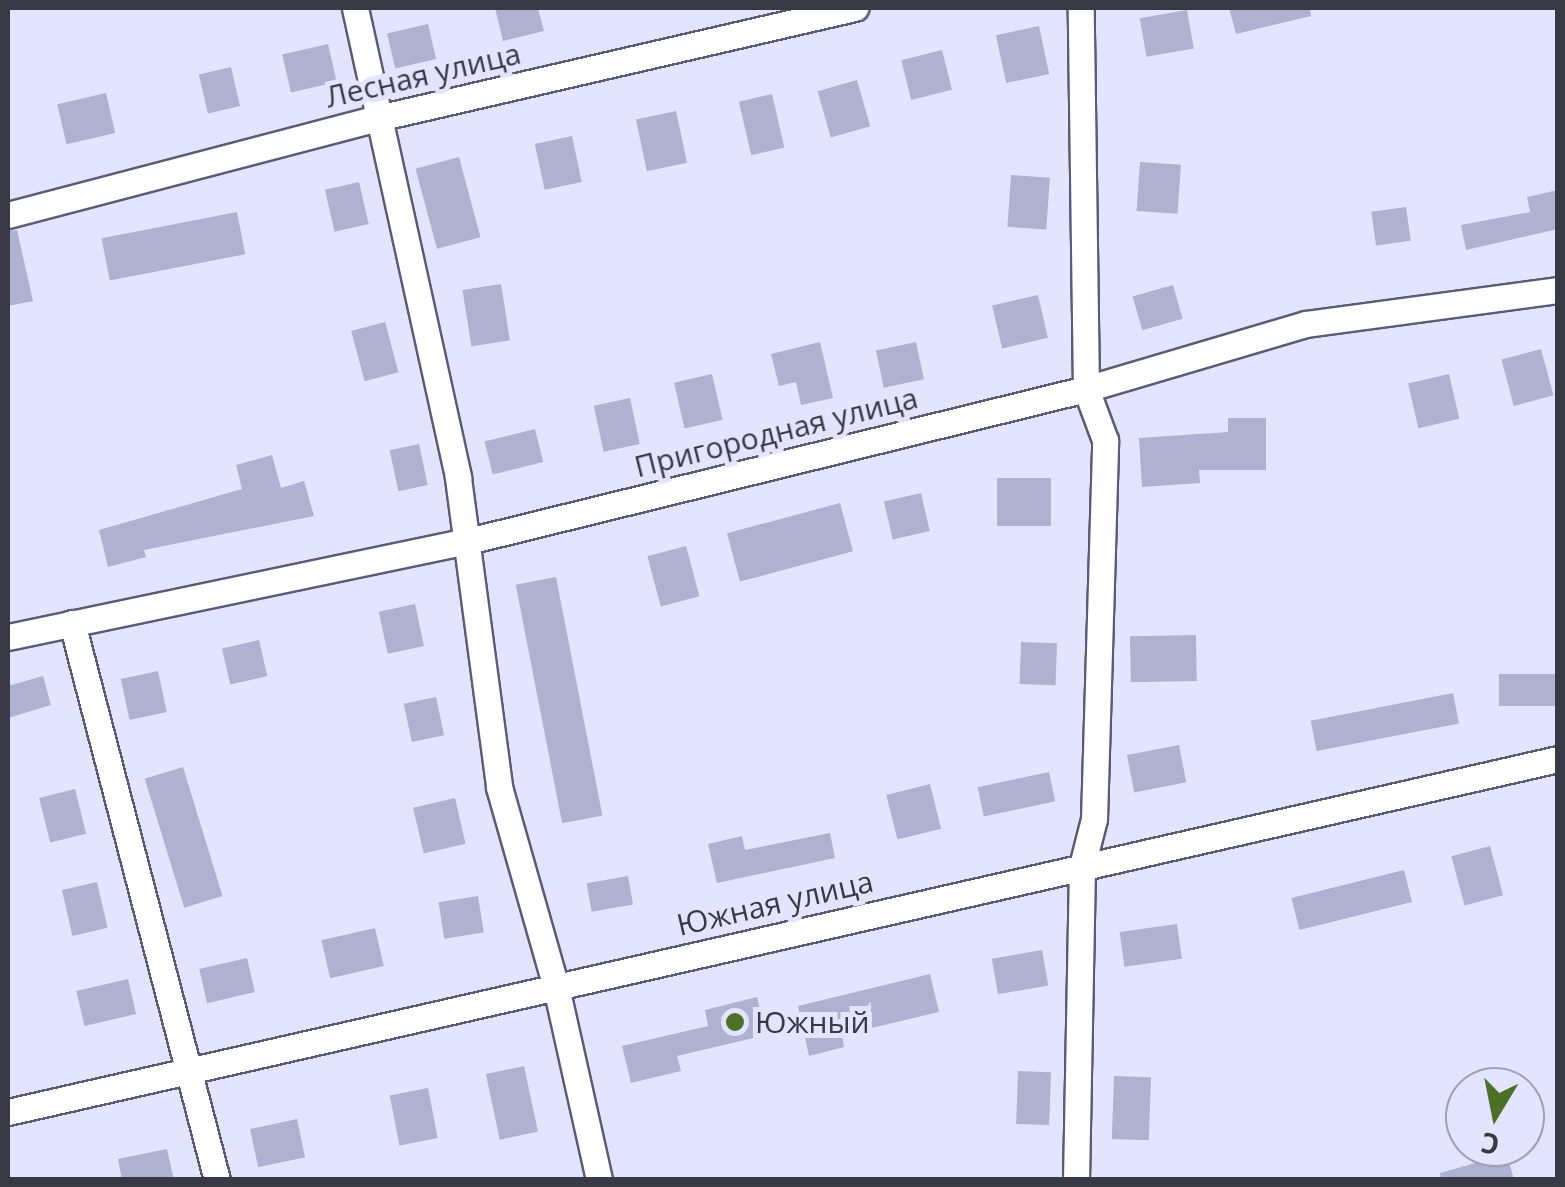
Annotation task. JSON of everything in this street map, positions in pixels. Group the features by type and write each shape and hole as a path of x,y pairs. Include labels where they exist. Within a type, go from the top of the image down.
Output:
{"street":[{"path":"354,8 468,541 499,787 556,987 599,1180"},
{"name":"Лесная улица","path":"8,215 378,118 856,8"},
{"path":"1076,1180 1082,866 1094,819 1105,440 1086,390 1081,8"},
{"name":"Пригородная улица","path":"8,637 468,541 1086,390 1306,324 1558,290"},
{"path":"72,623 217,1180"},
{"name":"Южная улица","path":"8,1112 187,1075 1558,759"}],"building":[{"path":"495,8 538,8 544,31 503,41"},
{"path":"1229,8 1310,8 1311,16 1236,34"},
{"path":"1187,10 1194,48 1147,57 1140,18"},
{"path":"428,24 436,59 395,69 387,33"},
{"path":"1039,26 1049,74 1006,83 996,35"},
{"path":"328,44 337,82 291,93 282,55"},
{"path":"942,50 952,90 911,100 901,60"},
{"path":"231,67 240,106 208,113 199,74"},
{"path":"857,80 870,126 831,137 818,91"},
{"path":"106,93 115,133 67,144 57,104"},
{"path":"772,94 784,148 751,155 739,102"},
{"path":"676,111 687,163 647,171 636,120"},
{"path":"572,136 582,182 545,190 535,144"},
{"path":"459,157 480,237 437,249 416,169"},
{"path":"1140,162 1181,165 1177,214 1137,211"},
{"path":"1011,175 1050,178 1046,230 1007,227"},
{"path":"359,182 369,224 335,232 325,190"},
{"path":"1558,190 1558,229 1466,250 1461,225 1530,212 1527,197"},
{"path":"1406,207 1411,241 1376,246 1371,212"},
{"path":"237,212 245,254 110,281 102,238"},
{"path":"17,230 33,301 8,306 8,231"},
{"path":"501,284 510,340 471,346 462,290"},
{"path":"1173,285 1183,319 1142,330 1133,297"},
{"path":"1038,295 1048,338 1002,348 992,306"},
{"path":"385,322 398,372 365,381 351,331"},
{"path":"820,342 833,398 801,405 796,382 779,386 771,354"},
{"path":"916,342 924,379 884,388 876,351"},
{"path":"1541,349 1553,395 1514,406 1501,360"},
{"path":"712,374 723,420 685,429 674,383"},
{"path":"1449,374 1459,419 1418,428 1408,383"},
{"path":"630,398 640,444 604,452 594,406"},
{"path":"1228,418 1266,418 1266,470 1199,470 1200,483 1142,487 1139,438 1228,432"},
{"path":"535,429 543,462 493,475 485,442"},
{"path":"419,444 428,485 398,491 390,450"},
{"path":"272,455 281,488 304,481 314,516 144,550 146,557 108,567 99,530 242,489 236,465"},
{"path":"997,478 1051,478 1051,526 997,526"},
{"path":"921,493 930,531 893,540 884,502"},
{"path":"840,503 853,551 740,582 727,533"},
{"path":"686,546 699,596 661,607 647,556"},
{"path":"556,577 602,816 562,823 516,585"},
{"path":"415,604 424,646 388,654 379,612"},
{"path":"1196,635 1197,681 1131,682 1130,636"},
{"path":"259,640 267,676 230,685 222,649"},
{"path":"1021,642 1057,643 1056,685 1020,684"},
{"path":"158,671 167,712 130,720 121,679"},
{"path":"1499,674 1558,674 1558,706 1499,706"},
{"path":"43,676 51,705 8,718 8,686"},
{"path":"1453,693 1459,723 1317,751 1311,721"},
{"path":"436,697 444,735 412,742 404,704"},
{"path":"1179,745 1186,782 1134,792 1127,755"},
{"path":"183,767 222,896 184,908 145,779"},
{"path":"1049,772 1055,801 984,817 978,787"},
{"path":"930,784 941,829 897,840 886,795"},
{"path":"75,789 86,834 50,843 39,798"},
{"path":"455,798 466,844 424,853 413,808"},
{"path":"830,833 835,858 717,883 708,844 742,836 745,850"},
{"path":"1490,846 1503,895 1465,906 1451,856"},
{"path":"1404,870 1412,902 1299,930 1291,898"},
{"path":"628,876 633,905 592,912 587,883"},
{"path":"97,882 108,928 72,936 62,890"},
{"path":"478,896 484,933 444,939 438,902"},
{"path":"1177,924 1182,959 1124,967 1120,932"},
{"path":"375,928 384,966 330,978 321,940"},
{"path":"1042,950 1048,985 998,994 992,959"},
{"path":"247,958 255,992 207,1003 199,969"},
{"path":"930,974 939,1012 842,1035 844,1047 809,1056 798,1006"},
{"path":"128,979 136,1014 84,1026 76,991"},
{"path":"757,997 766,1035 677,1056 681,1071 631,1083 622,1046 708,1026 705,1010"},
{"path":"524,1066 538,1132 500,1140 486,1074"},
{"path":"1018,1071 1051,1072 1049,1125 1016,1124"},
{"path":"1114,1076 1151,1077 1149,1140 1112,1139"},
{"path":"428,1088 438,1138 399,1146 390,1095"},
{"path":"297,1119 305,1157 258,1167 250,1129"},
{"path":"167,1149 174,1180 122,1180 118,1159"},
{"path":"1461,1167 1510,1167 1514,1180 1441,1180 1440,1173"}],"place":[{"name":"Южный","path":"735,1022"}]}
